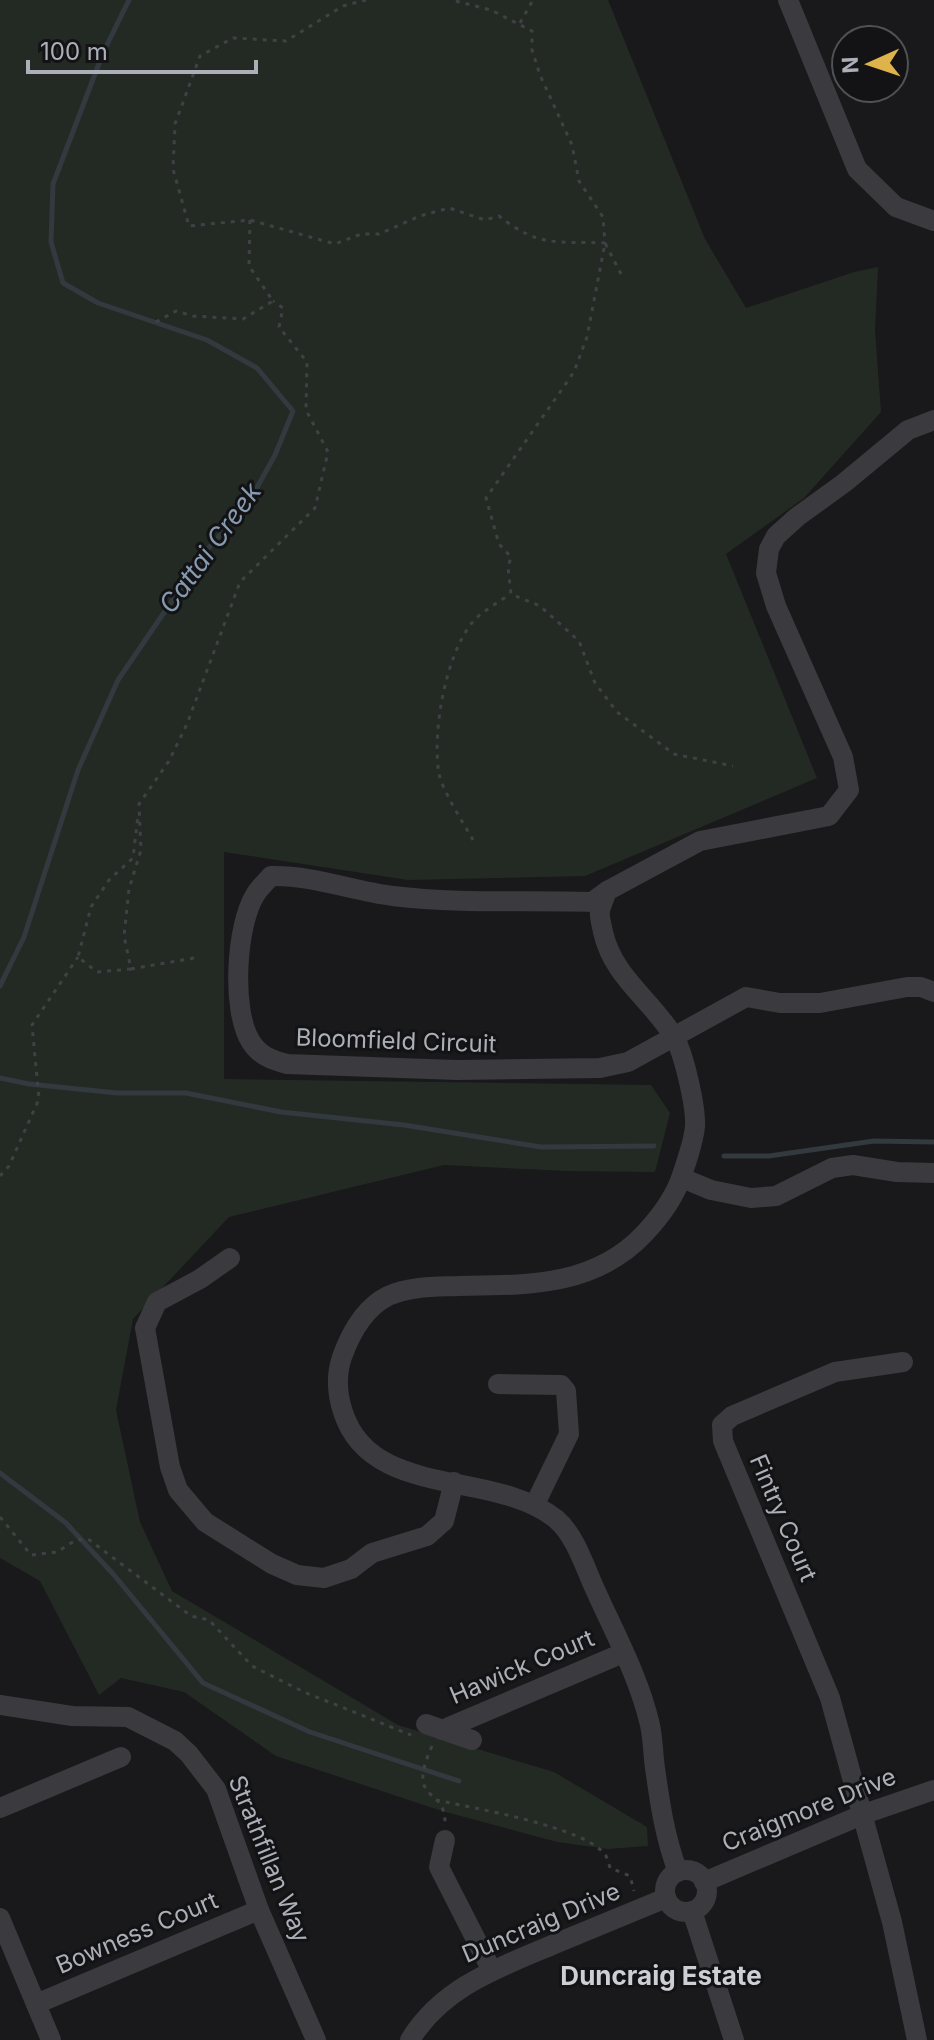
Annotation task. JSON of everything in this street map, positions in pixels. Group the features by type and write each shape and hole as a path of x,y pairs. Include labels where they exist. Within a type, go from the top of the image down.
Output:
{"street":[{"path":"788,0 857,169 896,207 934,221"},
{"path":"678,1872 666,1839 651,1727 640,1692 575,1545 559,1522 535,1504 382,1463 360,1445 347,1425 339,1400 338,1370 349,1339 363,1315 386,1297 410,1289 533,1285 565,1280 598,1268 629,1250 660,1216 682,1178 695,1126 684,1060 674,1036 617,968 607,949 599,913 607,891 700,841 829,816 840,805 849,790 843,757 776,606 766,573 766,560 776,536 797,517 908,430 934,420"},
{"name":"Bloomfield Circuit","path":"607,891 592,902 448,901 390,896 295,875 271,876 254,896 244,929 237,989 251,1042 267,1059 287,1064 457,1070 600,1068 628,1062 674,1036"},
{"path":"674,1036 746,997 803,1004 907,987 921,987 934,992"},
{"path":"682,1178 711,1190 751,1198 776,1196 832,1168 853,1165 897,1172 934,1173"},
{"path":"230,1258 200,1279 157,1302 145,1328 170,1467 178,1490 205,1522 272,1564 297,1575 324,1578 351,1569 372,1553 427,1536 444,1521 454,1482"},
{"name":"Fintry Court","path":"864,1814 830,1698 723,1441 722,1425 732,1416 835,1372 903,1362"},
{"path":"498,1384 561,1385 566,1391 569,1434 535,1504"},
{"name":"Hawick Court","path":"429,1730 623,1653"},
{"name":"Strathfillan Way","path":"0,1705 72,1716 128,1717 175,1741 204,1771 216,1789 259,1910 316,2040"},
{"name":"Hawick Court","path":"429,1730 472,1740"},
{"path":"0,1808 121,1757"},
{"name":"Craigmore Drive","path":"704,1882 864,1814 934,1790"},
{"path":"864,1814 892,1922 917,2040"},
{"path":"445,1840 439,1867 492,1971"},
{"path":"689,1870 697,1873 704,1882 706,1895 692,1911 676,1909 666,1898 668,1881 678,1872 689,1870"},
{"name":"Duncraig Drive","path":"410,2040 446,1998 463,1985 666,1898"},
{"name":"Bowness Court","path":"36,2004 259,1910"},
{"path":"692,1911 734,2040"},
{"name":"Bowness Court","path":"0,1918 51,2040"}],"path":[{"path":"366,0 343,6 286,41 233,38 200,56 175,124 173,169 189,226 250,220 335,244 361,234 379,234 420,216 449,208 485,220 499,216 517,230 550,243 605,243"},
{"path":"452,0 491,10 532,31 532,50 572,145 579,181 603,217 605,243 587,337 574,372 486,498 499,544 511,557 508,567 511,594"},
{"path":"520,23 533,0"},
{"path":"0,1176 9,1166 39,1099 32,1025 78,957 91,907 109,880 133,858 139,804 175,749 240,582 315,508 328,452 306,410 307,362 279,327 283,308 273,301 249,266 250,220"},
{"path":"605,243 621,274"},
{"path":"156,322 176,311 193,316 243,319 273,301"},
{"path":"511,594 540,606 579,641 595,683 617,712 674,754 733,766"},
{"path":"473,840 439,776 438,728 449,670 459,644 472,622 511,594"},
{"path":"131,969 124,936 129,889 141,850 139,804"},
{"path":"78,957 97,972 194,958"},
{"path":"0,1517 31,1555 57,1552 76,1540 88,1539 191,1616 209,1620 252,1666 304,1692 429,1730"},
{"path":"424,1763 422,1786 436,1800 445,1817 445,1840"},
{"path":"436,1800 517,1818 577,1836 605,1854 610,1868 630,1876 634,1891"}],"shaded area":[{"path":"0,0 608,0 705,239 746,308 878,267 875,330 881,412 804,498 726,554 817,778 585,876 408,880 224,852 224,1079 651,1085 670,1113 655,1172 444,1165 229,1217 133,1319 116,1410 140,1522 172,1591 398,1725 554,1772 647,1827 648,1846 608,1849 557,1842 442,1811 276,1756 184,1692 121,1678 99,1695 40,1581 0,1558"}],"waterway":[{"name":"Cattai Creek","path":"0,986 24,937 78,770 118,680 206,551 249,502 275,455 293,411 257,368 207,340 98,303 63,283 51,242 53,184 103,53 129,0"},
{"path":"0,1078 117,1093 186,1093 281,1112 404,1125 541,1147 654,1146"},
{"path":"724,1156 769,1156 874,1141 934,1142"},
{"path":"0,1473 66,1523 114,1575 203,1683 310,1732 459,1781"}],"district":[{"name":"Duncraig Estate","path":"661,1976"}]}
